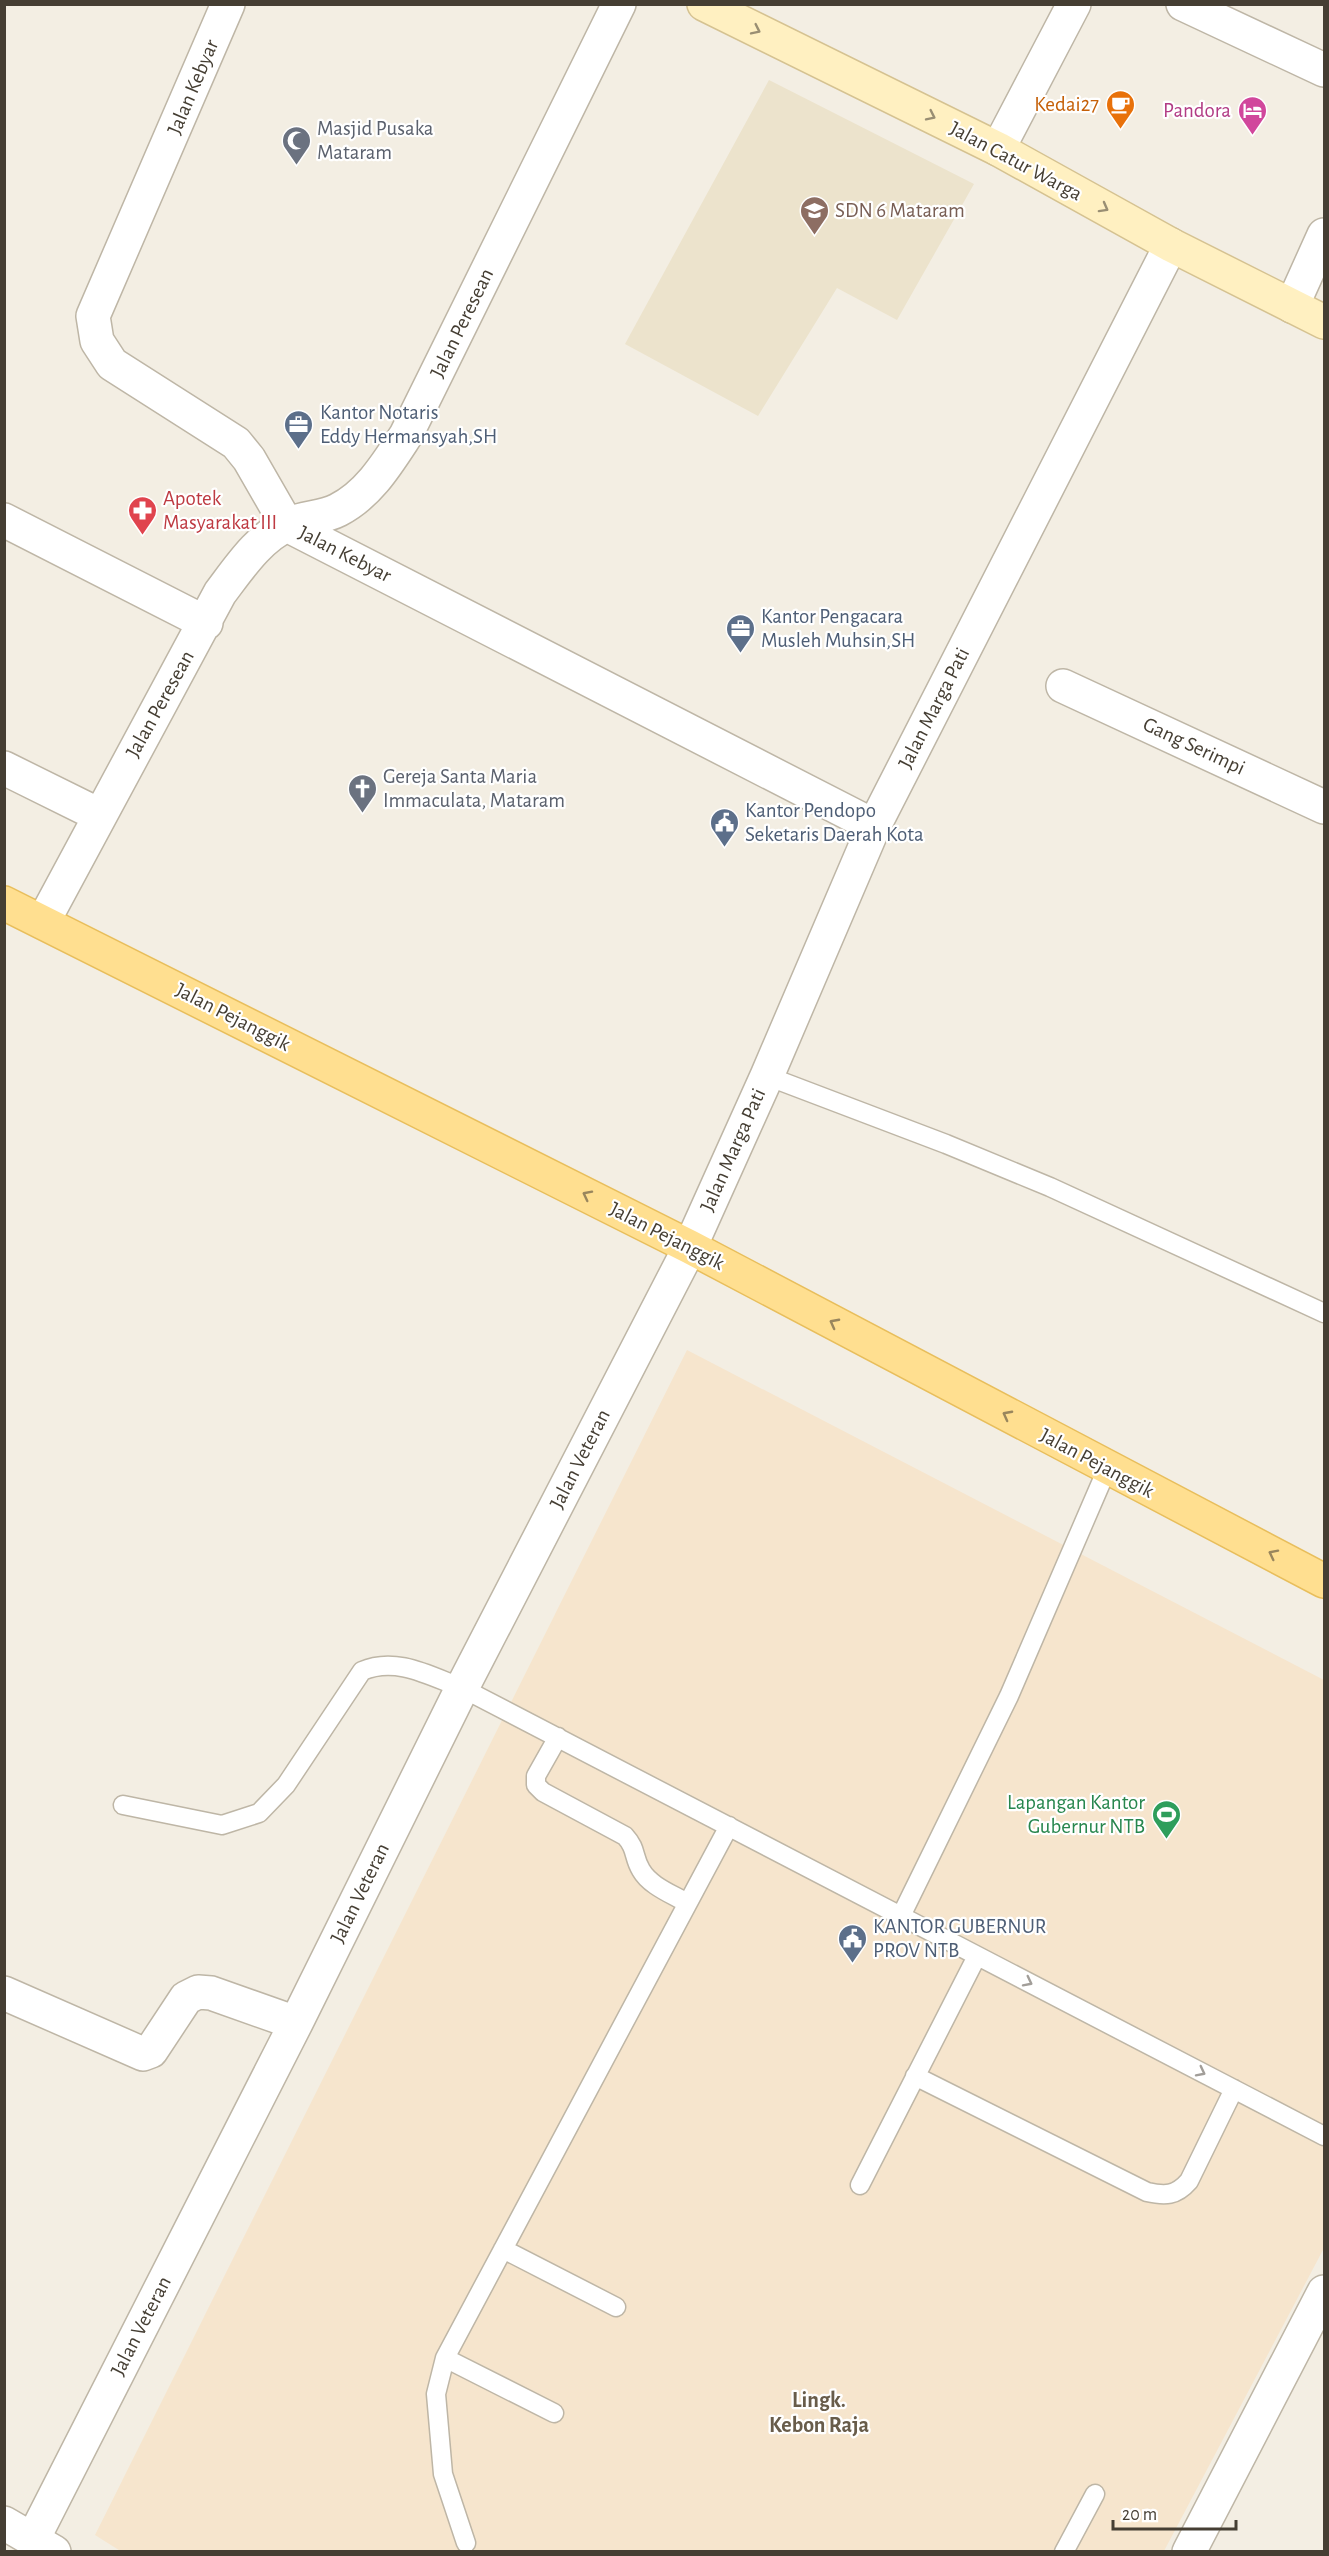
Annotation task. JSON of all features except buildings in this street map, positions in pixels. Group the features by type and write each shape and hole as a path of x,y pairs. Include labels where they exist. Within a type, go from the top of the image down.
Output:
{"main road":[{"name":"Jalan Catur Warga","path":"704,4 998,149 1171,245 1324,322"},
{"name":"Jalan Pejanggik","path":"4,903 690,1246 1107,1469 1324,1581"}],"street":[{"name":"Jalan Kebyar","path":"228,4 93,316 97,341 112,364 236,443 249,459 287,525 874,826"},
{"name":"Jalan Peresean","path":"43,922 99,815 206,623 220,592 261,543 287,525 336,511 351,502 368,488 393,455 452,343 620,4"},
{"path":"998,149 1074,4"},
{"path":"1183,4 1324,70"},
{"path":"1292,306 1324,235"},
{"name":"Jalan Marga Pati","path":"690,1246 767,1076 874,826 1171,245"},
{"path":"4,520 206,623"},
{"name":"Gang Serimpi","path":"1063,686 1324,807"},
{"path":"4,768 99,815"},
{"name":"Jalan Veteran","path":"43,2545 296,2023 462,1688 690,1246"},
{"path":"4,1993 143,2054 151,2051 186,1998 198,1992 211,1993 296,2023"},
{"path":"1189,2552 1320,2311"},
{"path":"4,2523 43,2545"}],"lane":[{"path":"767,1076 946,1144 1050,1187 1324,1313"},
{"path":"901,1916 1010,1695 1107,1469"},
{"path":"123,1805 222,1825 259,1813 286,1785 362,1671 376,1665 393,1664 462,1688 1324,2136"},
{"path":"558,1737 536,1776 536,1785 543,1792 625,1836 634,1845 640,1870 652,1882 687,1903"},
{"path":"466,2543 452,2506 442,2465 436,2394 445,2358 729,1826"},
{"path":"860,2185 977,1956"},
{"path":"915,2076 1147,2192 1166,2196 1183,2188 1189,2181 1234,2089"},
{"path":"503,2249 616,2307"},
{"path":"445,2358 554,2413"},
{"path":"1064,2552 1095,2494"}],"shaded area":[{"name":"SDN 6 Mataram","path":"769,80 974,184 897,320 837,288 758,416 625,344"},
{"name":"KANTOR GUBERNUR PROV NTB","path":"687,1350 1324,1680 1324,2248 1164,2551 122,2552 95,2535"}],"place":[{"name":"Kedai27","path":"1120,130"},
{"name":"Pandora","path":"1252,136"},
{"name":"Masjid Pusaka Mataram","path":"296,166"},
{"name":"SDN 6 Mataram","path":"814,236"},
{"name":"Kantor Notaris Eddy Hermansyah,SH","path":"299,450"},
{"name":"Apotek Masyarakat III","path":"142,536"},
{"name":"Kantor Pengacara Musleh Muhsin,SH","path":"740,654"},
{"name":"Gereja Santa Maria Immaculata, Mataram","path":"362,814"},
{"name":"Kantor Pendopo Seketaris Daerah Kota","path":"724,848"},
{"name":"Lapangan Kantor Gubernur NTB","path":"1166,1840"},
{"name":"KANTOR GUBERNUR PROV NTB","path":"852,1964"}],"district":[{"name":"Lingk. Kebon Raja","path":"819,2412"}]}
